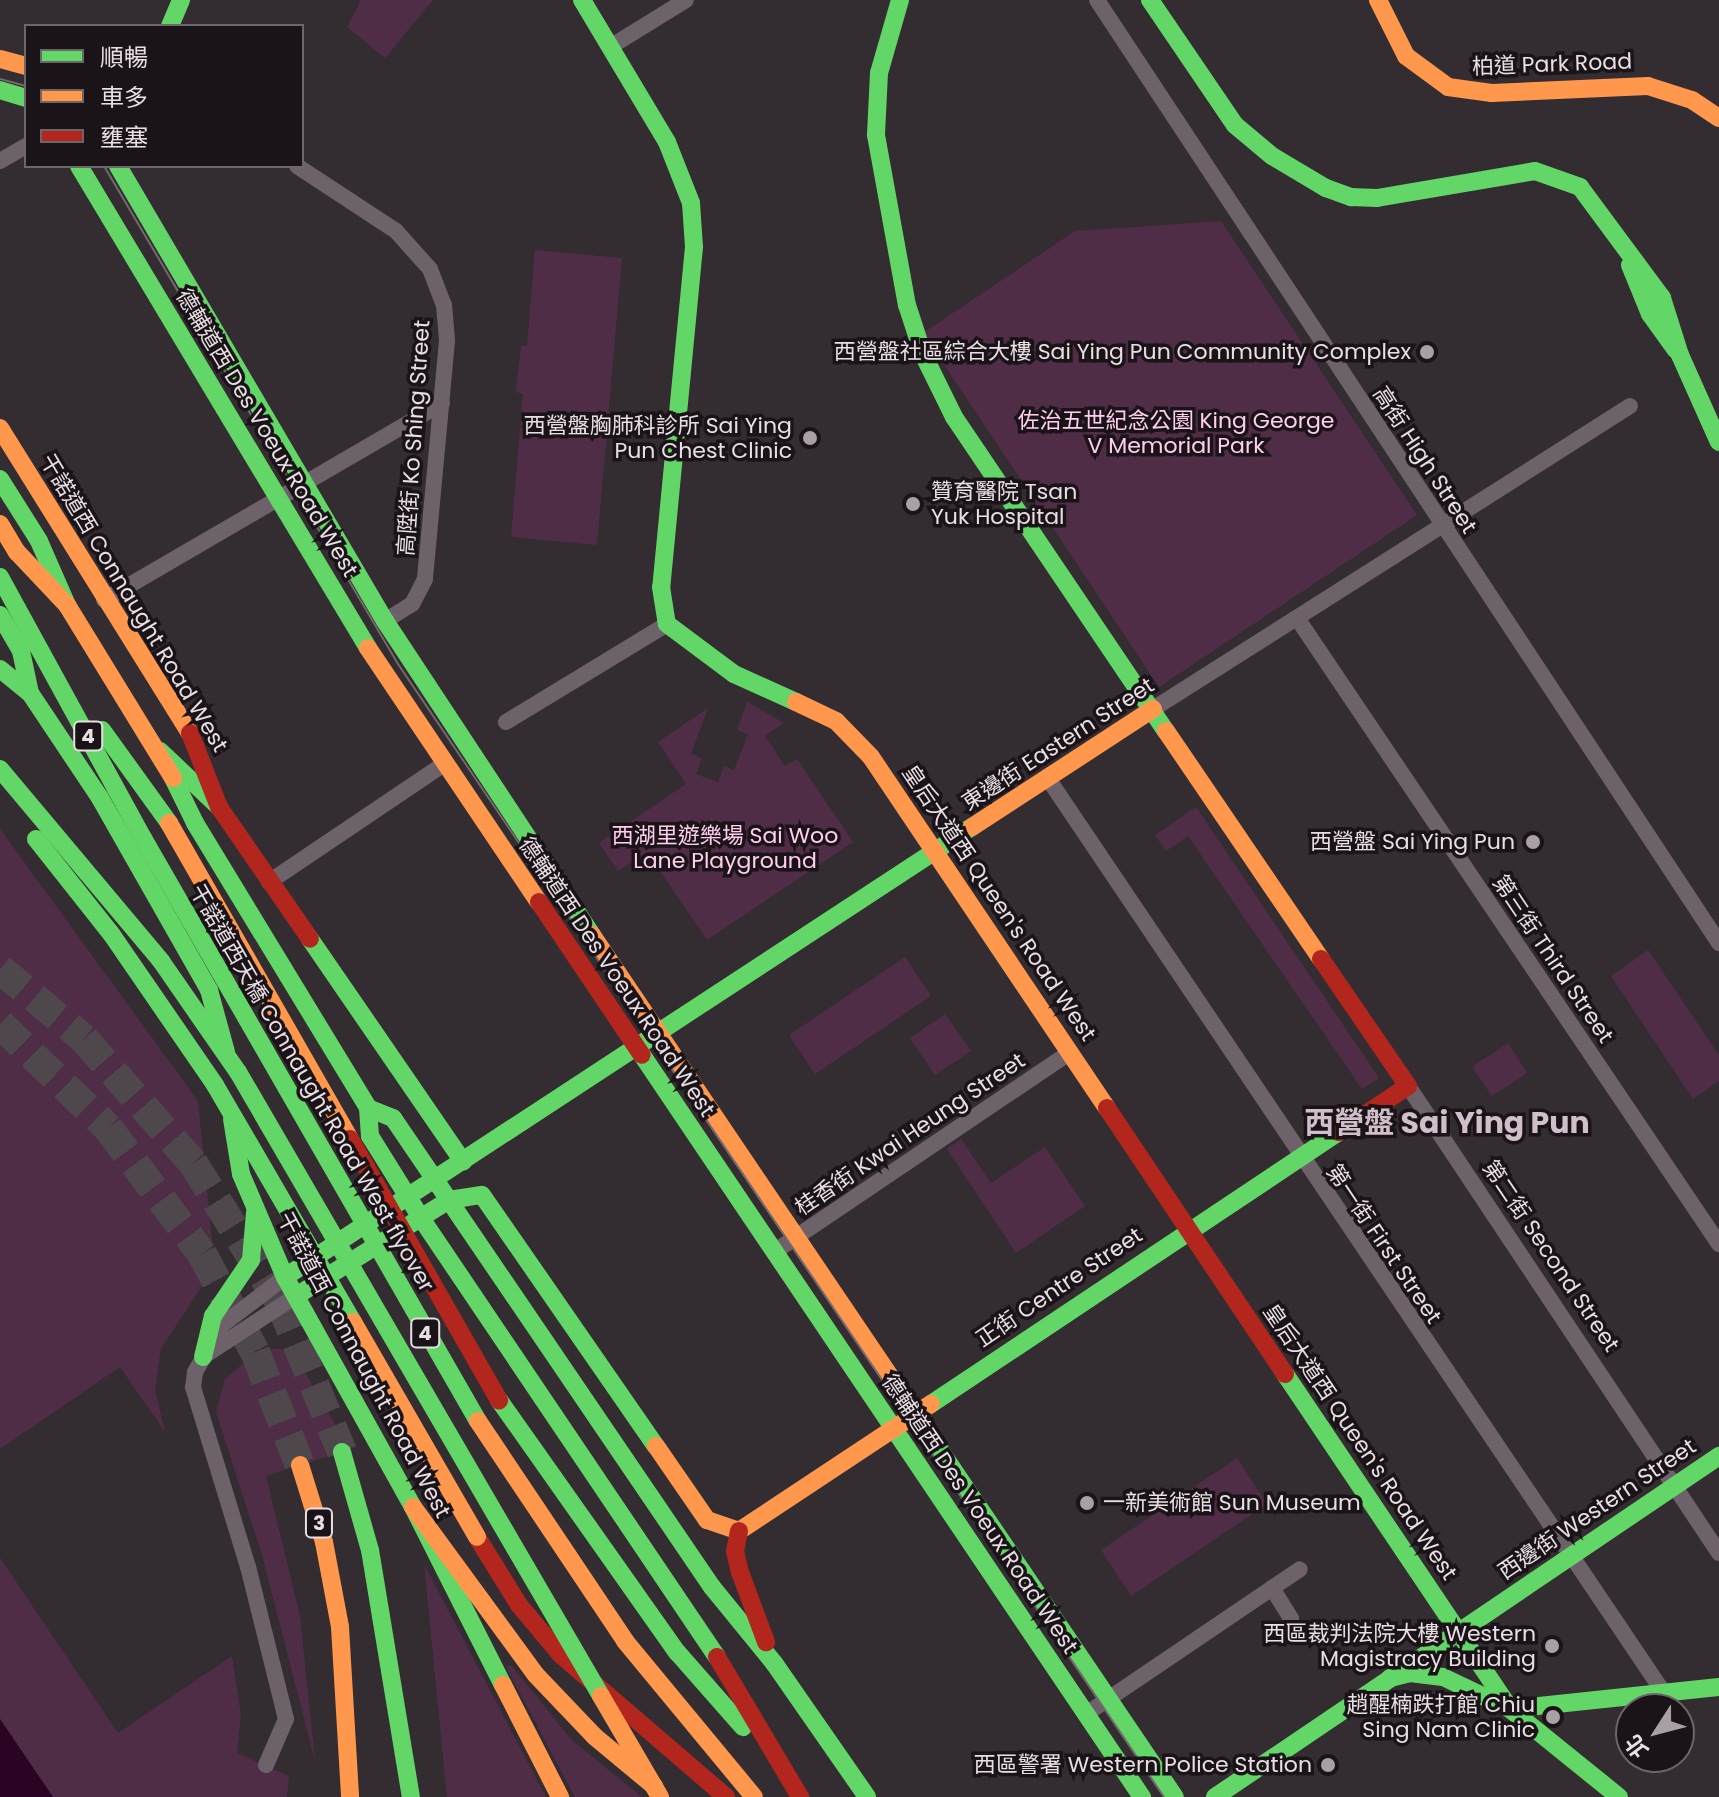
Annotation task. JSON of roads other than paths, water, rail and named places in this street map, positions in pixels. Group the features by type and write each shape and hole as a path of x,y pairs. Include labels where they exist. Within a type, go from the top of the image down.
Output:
{"main road":[{"path":"171,24 181,0"},
{"path":"582,0 678,161 693,225 661,587 667,624"},
{"name":"第二街 Second Street","path":"900,0 879,73 876,135 915,333 954,417 1408,1086"},
{"path":"1150,0 1235,125 1272,156 1326,188 1351,197 1377,198 1506,173 1546,172 1580,187 1620,238 1650,314 1680,355 1719,442"},
{"name":"柏道 Park Road","path":"1378,0 1406,56 1448,87 1492,93 1648,86 1692,100 1719,118"},
{"path":"0,59 24,65"},
{"path":"0,90 24,97"},
{"name":"德輔道西 Des Voeux Road West","path":"80,168 277,499 444,764 1142,1797"},
{"name":"德輔道西 Des Voeux Road West","path":"119,168 385,621 658,1034 1175,1797"},
{"name":"干諾道西 Connaught Road West","path":"0,428 104,600 192,736 219,807 463,1162"},
{"path":"0,479 39,541 67,605 160,751 195,823 368,1108 370,1136 421,1218 704,1634 800,1797"},
{"path":"0,524 17,552 67,605"},
{"name":"干諾道西天橋 Connaught Road West flyover","path":"0,577 196,933 506,1469 625,1641 754,1797"},
{"name":"干諾道西 Connaught Road West","path":"0,615 21,651 30,693"},
{"name":"皇后大道西 Queen's Road West","path":"667,624 734,674 836,721 871,757 1510,1709 1619,1797"},
{"path":"41,648 158,806 499,1400 677,1652 784,1774"},
{"name":"干諾道西 Connaught Road West","path":"0,669 30,693 100,798 209,990 223,1035 238,1158 255,1212 285,1277 413,1507 560,1797"},
{"name":"東邊街 Eastern Street","path":"285,1277 1153,709"},
{"path":"160,751 219,807"},
{"name":"4","path":"0,769 161,961 238,1072 660,1797"},
{"path":"0,794 121,948 215,1085 519,1605 561,1655 726,1797"},
{"name":"正街 Centre Street","path":"739,1531 1408,1086"},
{"path":"368,1108 393,1118 712,1587 774,1663 867,1797"},
{"path":"296,1296 449,1200 473,1195 491,1201 707,1520 739,1531 735,1551 740,1572 774,1663"},
{"path":"203,1357 213,1316 234,1292 251,1260 255,1212"},
{"name":"3","path":"342,1452 370,1550 411,1797"},
{"name":"西邊街 Western Street","path":"1215,1797 1381,1681 1719,1456"},
{"name":"3","path":"300,1465 324,1542 340,1627 350,1797"},
{"path":"413,1507 536,1675 594,1736 668,1797"},
{"name":"西邊街 Western Street","path":"1381,1681 1410,1673 1443,1677 1510,1709"},
{"path":"1664,1693 1719,1687"},
{"path":"1510,1709 1615,1698"},
{"name":"3","path":"404,1797 407,1776"}],"street":[{"path":"610,47 686,0"},
{"name":"高街 High Street","path":"1097,0 1719,943"},
{"path":"0,161 24,147"},
{"name":"高陞街 Ko Shing Street","path":"300,168 396,231 430,269 447,327 423,588 412,604 385,621"},
{"path":"104,600 442,403"},
{"name":"東邊街 Eastern Street","path":"1153,709 1630,406"},
{"name":"第三街 Third Street","path":"1297,618 1719,1244"},
{"path":"506,722 667,624"},
{"path":"269,882 444,764"},
{"name":"第一街 First Street","path":"1047,777 1294,1142 1300,1159 1664,1693"},
{"name":"桂香街 Kwai Heung Street","path":"774,1252 1070,1052"},
{"name":"第二街 Second Street","path":"1408,1086 1719,1553"},
{"path":"266,1765 286,1719 248,1567 198,1412 193,1387 203,1357 222,1325 285,1277"},
{"path":"203,1357 296,1296"},
{"path":"1086,1714 1300,1569"},
{"path":"1272,1588 1291,1618"}],"tunnel":[{"path":"0,969 84,1039 193,1163 280,1302 342,1452"},
{"path":"0,1024 108,1128 202,1254 255,1352 300,1465"}],"tram line":[{"path":"0,79 24,85"},
{"path":"105,168 398,664 1164,1797"}],"place":[{"name":"西營盤社區綜合大樓 Sai Ying Pun Community Complex","path":"1427,352"},
{"name":"西營盤胸肺科診所 Sai Ying Pun Chest Clinic","path":"810,438"},
{"name":"贊育醫院 Tsan Yuk Hospital","path":"913,504"},
{"name":"西營盤 Sai Ying Pun","path":"1533,842"},
{"name":"一新美術館 Sun Museum","path":"1087,1503"},
{"name":"西區裁判法院大樓 Western Magistracy Building","path":"1552,1646"},
{"name":"趙醒楠跌打館 Chiu Sing Nam Clinic","path":"1553,1717"},
{"name":"西區警署 Western Police Station","path":"1328,1765"}],"district":[{"name":"西營盤 Sai Ying Pun","path":"1447,1123"}],"park label":[{"name":"佐治五世紀念公園 King George V Memorial Park","path":"1176,432"},
{"name":"西湖里遊樂場 Sai Woo Lane Playground","path":"725,848"}]}
